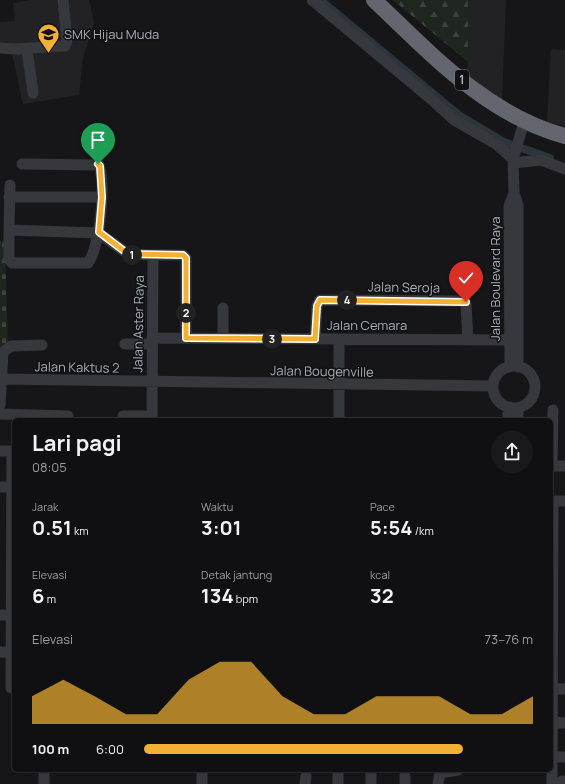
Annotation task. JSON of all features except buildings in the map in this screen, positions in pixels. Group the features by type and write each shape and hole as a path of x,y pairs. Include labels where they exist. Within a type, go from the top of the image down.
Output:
{"highway":[{"name":"1","path":"374,0 478,94 524,122 565,136"},
{"name":"1","path":"389,0 434,43 506,102 530,114 565,126"}],"street":[{"path":"0,48 27,49 60,47 66,44 63,0"},
{"path":"312,0 432,99 454,120 496,144 514,159 541,160 565,169"},
{"path":"27,49 33,92"},
{"name":"Jalan Boulevard Raya","path":"514,367 518,205 514,193 514,159 524,122"},
{"path":"10,186 9,259 12,263 85,264 90,259 99,232 102,197 100,166 98,164 22,164"},
{"name":"Jalan Boulevard Raya","path":"514,193 509,206 510,340 514,367"},
{"path":"9,197 102,197"},
{"path":"9,230 99,232"},
{"name":"Jalan Aster Raya","path":"99,232 128,254 152,255 152,418"},
{"path":"152,255 183,255 186,258 186,338"},
{"name":"Jalan Seroja","path":"315,339 317,306 320,300 463,301 466,304 468,340"},
{"path":"223,308 223,338"},
{"name":"Jalan Cemara","path":"125,344 186,338 510,340"},
{"path":"339,339 339,418"},
{"path":"0,405 3,352 11,346 42,346"},
{"path":"509,418 513,408 530,400 535,387 532,378 526,371 514,367 501,370 495,378 493,386 494,396 500,403 513,408 517,418"},
{"name":"Jalan Kaktus 2","path":"1,379 151,382"},
{"name":"Jalan Bougenville","path":"151,382 493,386"},
{"path":"553,438 554,410"},
{"path":"0,414 68,416"},
{"path":"123,416 152,418"},
{"path":"0,451 12,451"},
{"path":"553,466 565,466"},
{"path":"0,487 12,487"},
{"path":"553,501 565,501"},
{"path":"8,688 6,615 12,548"},
{"path":"553,688 565,689"},
{"path":"553,722 565,723"},
{"path":"553,757 564,757"},
{"path":"553,760 560,782"},
{"path":"44,772 44,784"},
{"path":"202,772 202,784"},
{"path":"338,772 338,784"},
{"path":"438,784 440,773 446,772"}],"shaded area":[{"name":"SMK Hijau Muda","path":"31,0 89,0 94,23 83,58 79,95 23,104 11,49 0,51 0,22 15,21 13,3"},
{"path":"468,0 506,0 502,99 465,81 468,62"},
{"path":"551,49 565,50 565,126 547,122"}],"green space":[{"path":"393,0 468,0 468,62"},
{"path":"0,241 5,241 8,346 0,347"}],"waterway":[{"path":"324,3 460,116 504,142 550,158"}],"place":[{"name":"SMK Hijau Muda","path":"48,54"}],"route":[{"path":"98,164 100,166 102,197 99,232 122,250 133,256 183,255 186,257 186,338 315,339 317,306 318,301 320,300 466,302"}]}
